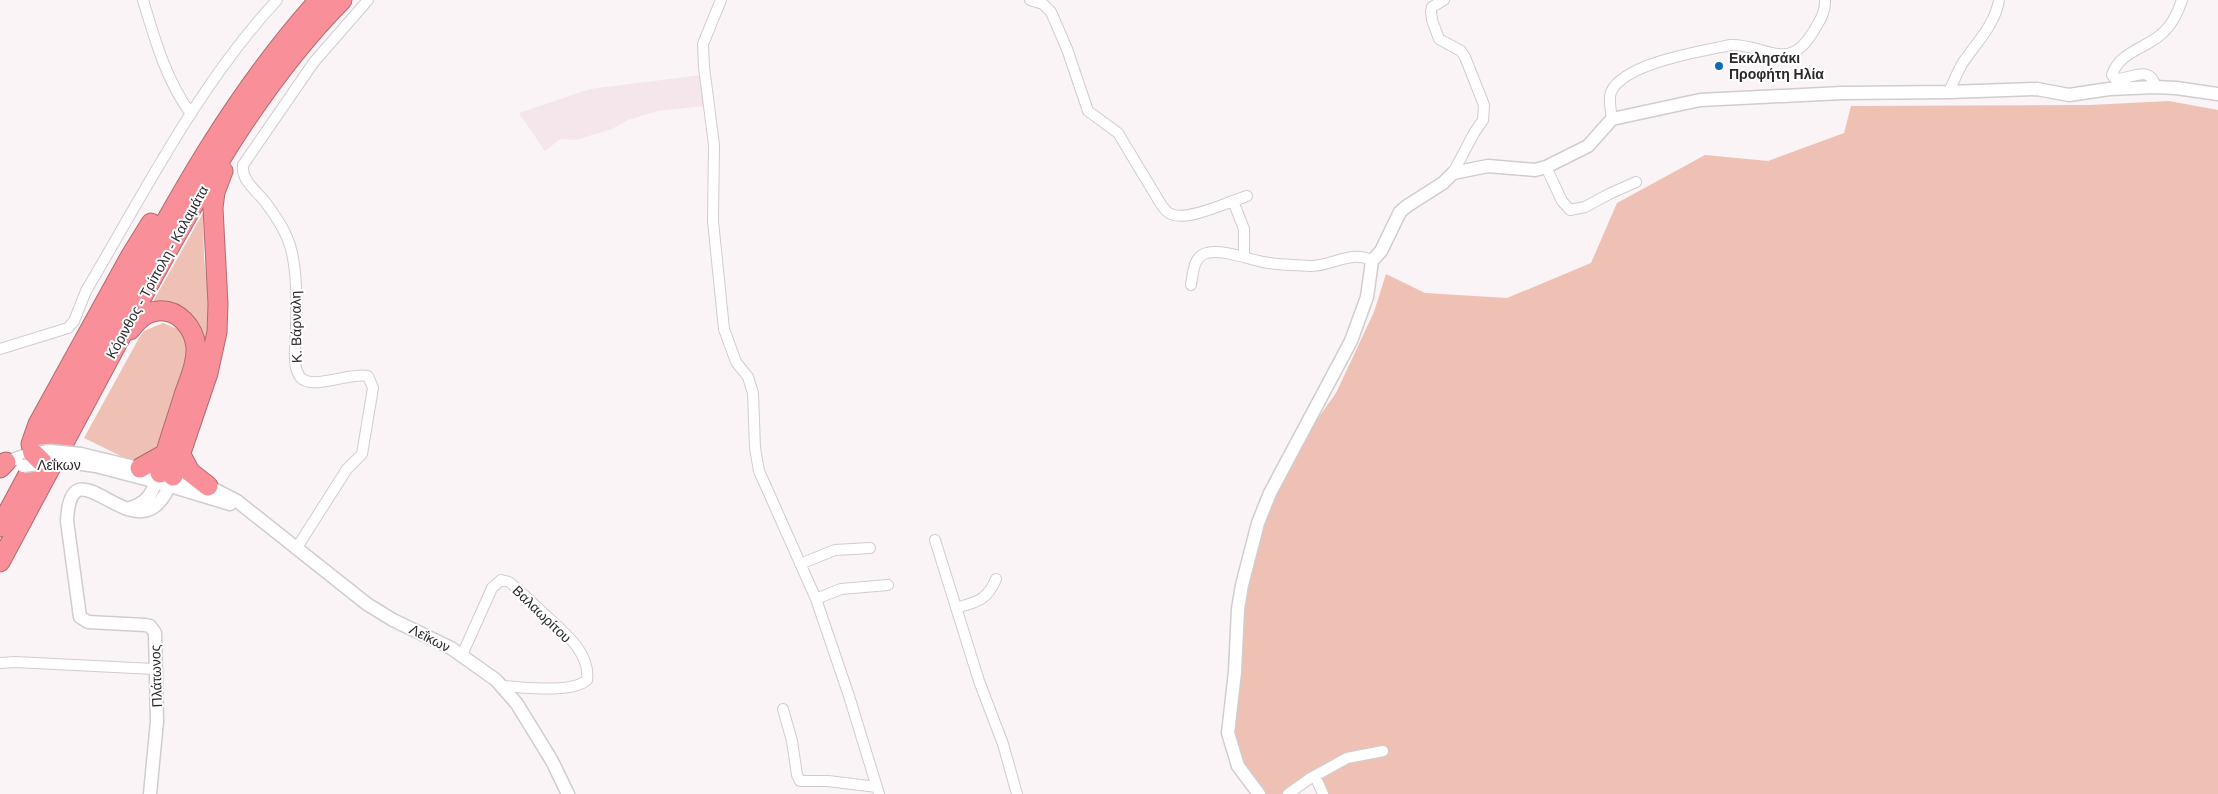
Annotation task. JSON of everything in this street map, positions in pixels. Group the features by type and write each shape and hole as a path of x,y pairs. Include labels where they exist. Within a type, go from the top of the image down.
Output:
{"highway":[{"name":"Κόρινθος - Τρίπολη - Καλαμάτα","path":"0,562 97,378 215,167 268,74 319,0"},
{"name":"Κόρινθος - Τρίπολη - Καλαμάτα","path":"0,527 166,220 220,128 268,74 342,0"},
{"path":"18,461 31,444 34,432 130,257 200,148 242,89 268,74"},
{"path":"167,471 208,373 218,321 213,222 215,192 268,74"},
{"path":"97,378 134,325 144,316 157,311 171,312 186,323 194,338 195,358 167,471"},
{"path":"140,468 190,472 208,486"}],"street":[{"path":"143,0 169,78 177,96 191,114"},
{"path":"0,349 63,330 70,326 86,291 191,114 229,58 277,0"},
{"name":"Κ. Βάρναλη","path":"296,549 347,469 362,454 373,388 368,376 360,374 316,382 308,382 300,377 296,368 296,314 292,253 278,221 243,174 243,165 245,159 295,88 334,37 368,0"},
{"path":"721,0 706,32 704,67 714,145 713,221 724,329 736,362 748,377 753,393 755,448 759,471 816,600 849,696 878,791 828,780 800,781 796,775 793,746 783,709"},
{"path":"1030,0 1043,4 1051,12 1067,49 1088,111 1118,133 1162,206 1170,214 1179,216 1193,214 1247,196"},
{"path":"1259,794 1236,762 1228,733 1235,672 1238,609 1242,585 1258,523 1270,493 1351,341 1367,297 1372,261 1387,242 1400,212 1443,183 1453,173 1483,120 1484,106 1466,57 1461,51 1440,39 1437,34 1431,11 1432,7 1444,0"},
{"path":"1612,119 1611,92 1620,81 1635,71 1658,62 1731,45 1742,45 1778,55 1788,55 1796,52 1808,41 1822,16 1825,0"},
{"path":"1948,92 1963,63 1991,24 1999,0"},
{"path":"2156,87 2154,80 2142,74 2115,79 2112,75 2128,54 2150,42 2168,28 2175,19 2182,0"},
{"path":"1453,173 1488,166 1535,170 1546,167 1588,146 1612,119 1700,100 1842,92 1948,92 2037,88 2069,95 2109,89 2156,87 2218,94"},
{"path":"1546,167 1562,201 1570,210 1586,207 1636,182"},
{"path":"1234,201 1244,229 1244,257"},
{"path":"1191,285 1195,263 1199,257 1206,253 1244,257 1270,264 1311,266 1360,256 1372,261"},
{"name":"Λεΐκων","path":"18,461 50,451 78,458 140,468"},
{"name":"Λεΐκων","path":"78,458 96,466 167,471 255,516"},
{"name":"Πλάτωνος","path":"150,794 157,721 154,669 155,633 150,626 88,622 80,617 69,532 69,502 72,496 82,490 93,491 125,509 136,512 151,510 162,500 167,471"},
{"name":"Λεΐκων","path":"208,486 237,501 375,609 462,655 502,686 517,704 552,761 568,794"},
{"path":"935,540 979,681 1003,744 1017,794"},
{"path":"800,564 835,550 870,548"},
{"path":"956,608 980,600 991,591 996,579"},
{"name":"Βαλαωρίτου","path":"462,655 491,590 498,582 507,581 570,638 582,657 588,673 587,680 576,686 552,688 502,686"},
{"path":"816,600 841,589 888,585"},
{"path":"0,664 15,662 154,669"},
{"path":"1288,794 1347,758 1383,751"},
{"path":"1315,776 1323,794"}],"shaded area":[{"path":"701,75 705,106 658,111 628,120 612,129 576,140 560,139 545,151 519,113 590,89"},
{"path":"2169,101 2218,110 2218,794 1326,794 1318,778 1299,782 1282,794 1258,794 1231,744 1241,611 1257,545 1273,495 1303,439 1336,393 1374,312 1386,274 1425,293 1507,298 1591,263 1617,203 1705,155 1768,161 1844,133 1851,106 2090,105"},
{"path":"203,213 204,258 210,307 207,352 201,328 186,310 170,303 146,314"},
{"path":"163,323 185,332 190,349 160,452 144,461 131,461 84,438 139,338 144,331"}],"place":[{"name":"Εκκλησάκι Προφήτη Ηλία","path":"1719,66"}]}
